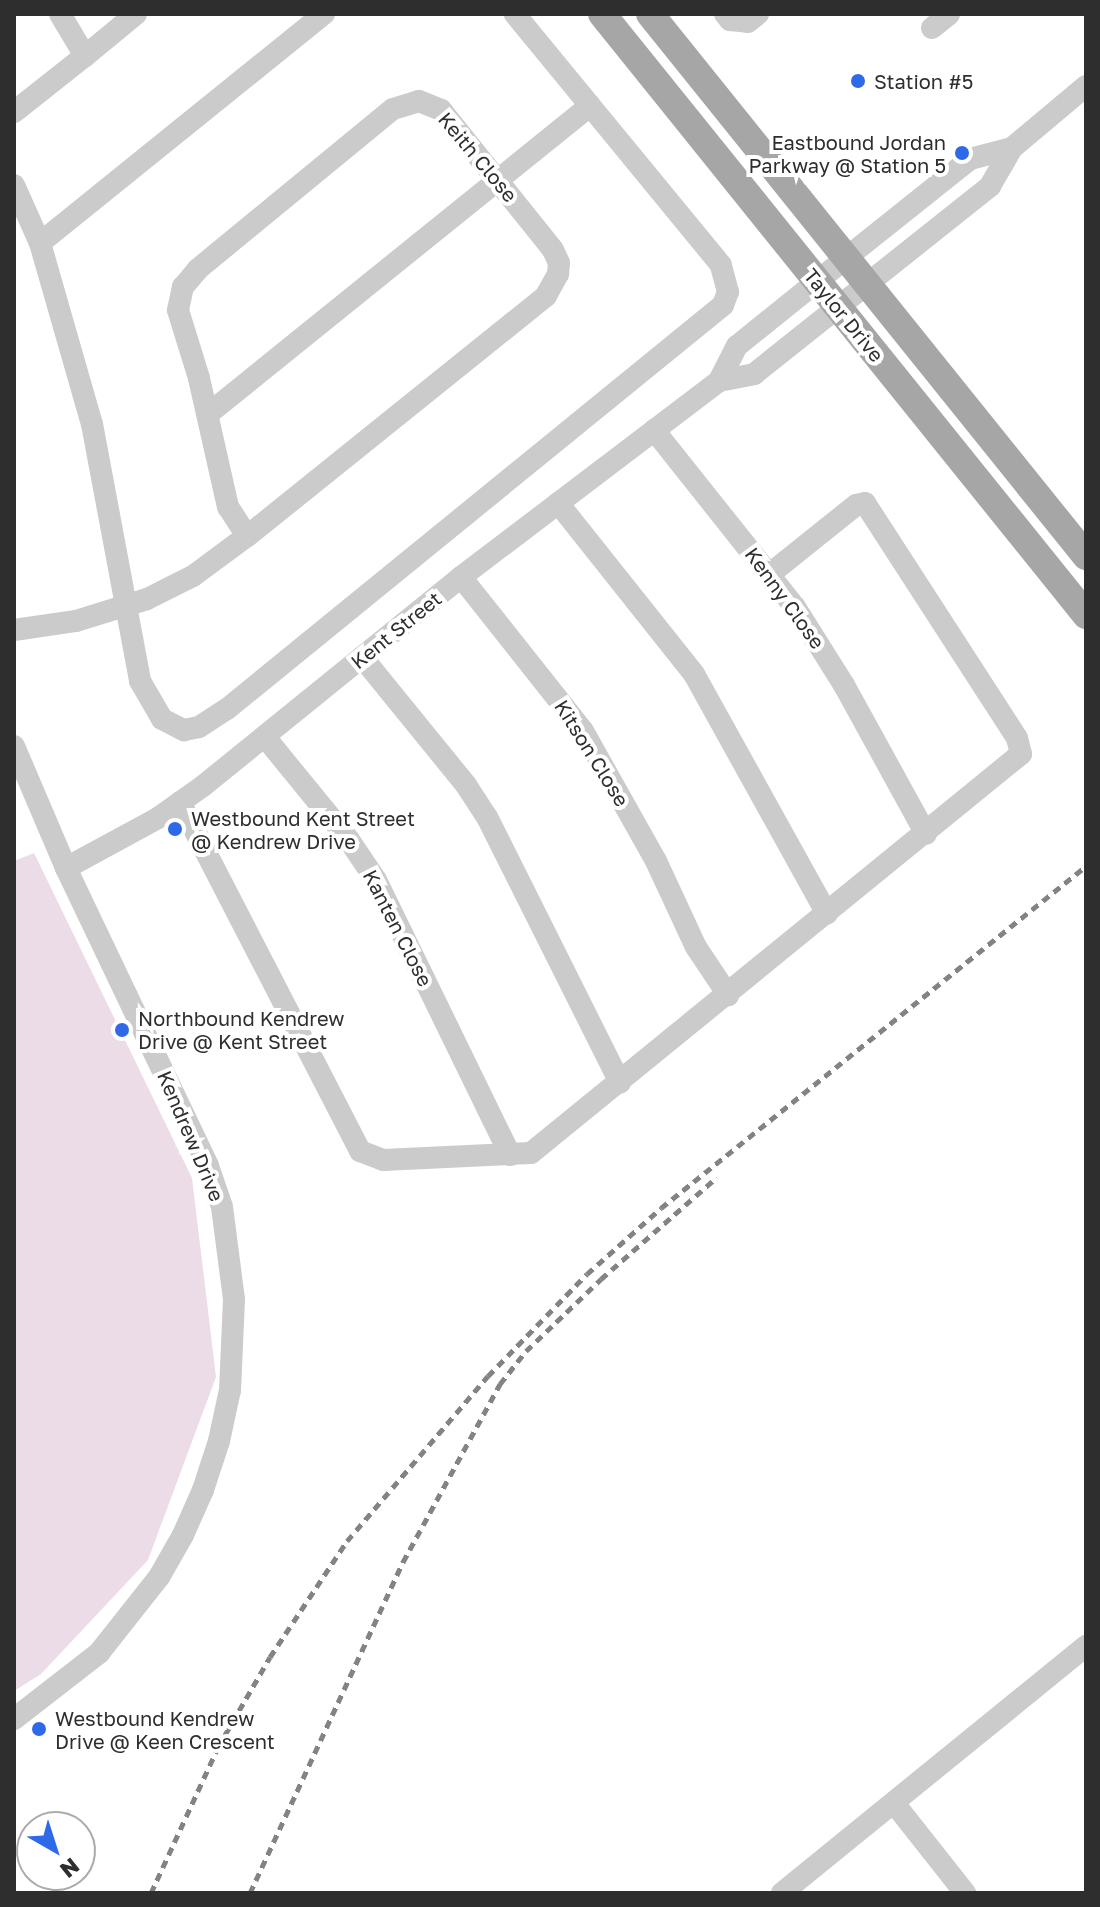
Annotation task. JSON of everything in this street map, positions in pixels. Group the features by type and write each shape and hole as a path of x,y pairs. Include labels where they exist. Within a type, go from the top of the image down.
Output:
{"main road":[{"name":"Taylor Drive","path":"602,14 1086,615"},
{"name":"Taylor Drive","path":"650,14 1086,556"}],"street":[{"path":"60,14 85,56"},
{"path":"14,112 136,14"},
{"path":"40,243 324,14"},
{"path":"14,185 40,243 92,424 128,607 136,667 145,695 162,719 172,726 184,730 199,727 240,699 718,311 728,292 721,265 515,14"},
{"path":"725,14 730,20 748,22 758,14"},
{"path":"1012,148 1086,86"},
{"name":"Keith Close","path":"14,630 76,621 128,607 193,576 247,536 553,286 559,263 553,250 441,110 419,101 393,109 198,269 183,287 178,310 208,414 228,507 247,536"},
{"path":"208,414 590,106"},
{"name":"Kent Street","path":"719,381 737,346 970,159 1012,148"},
{"name":"Kent Street","path":"66,868 180,802 461,577 719,381 754,374 990,186 1012,148"},
{"name":"Kenny Close","path":"654,430 771,573 824,650 926,834"},
{"path":"558,503 694,674 827,914"},
{"path":"180,802 360,1151 383,1160 510,1155 540,1147 1021,754 1017,738 865,503 856,505 771,573"},
{"name":"Kitson Close","path":"461,577 583,731 656,861 696,947 728,995"},
{"path":"362,657 466,785 487,817 620,1083"},
{"name":"Kanten Close","path":"265,737 349,840 376,880 510,1155"},
{"name":"Kendrew Drive","path":"14,746 66,868 208,1166 222,1207 230,1254 234,1343 230,1390 203,1490 159,1577 99,1653 14,1719"},
{"path":"782,1893 1086,1646"},
{"path":"894,1803 965,1893"}],"shaded area":[{"path":"34,853 192,1178 216,1377 148,1560 41,1674 14,1691 14,861"}],"railway":[{"path":"151,1893 218,1747 270,1657 347,1541 488,1376 587,1274 661,1208 1086,866"},
{"path":"250,1893 403,1562 500,1384 526,1351 601,1279 717,1177"}],"place":[{"name":"Station #5","path":"858,81"},
{"name":"Eastbound Jordan Parkway @ Station 5","path":"962,153"},
{"name":"Westbound Kent Street @ Kendrew Drive","path":"175,829"},
{"name":"Northbound Kendrew Drive @ Kent Street","path":"122,1030"},
{"name":"Westbound Kendrew Drive @ Keen Crescent","path":"39,1729"}]}
